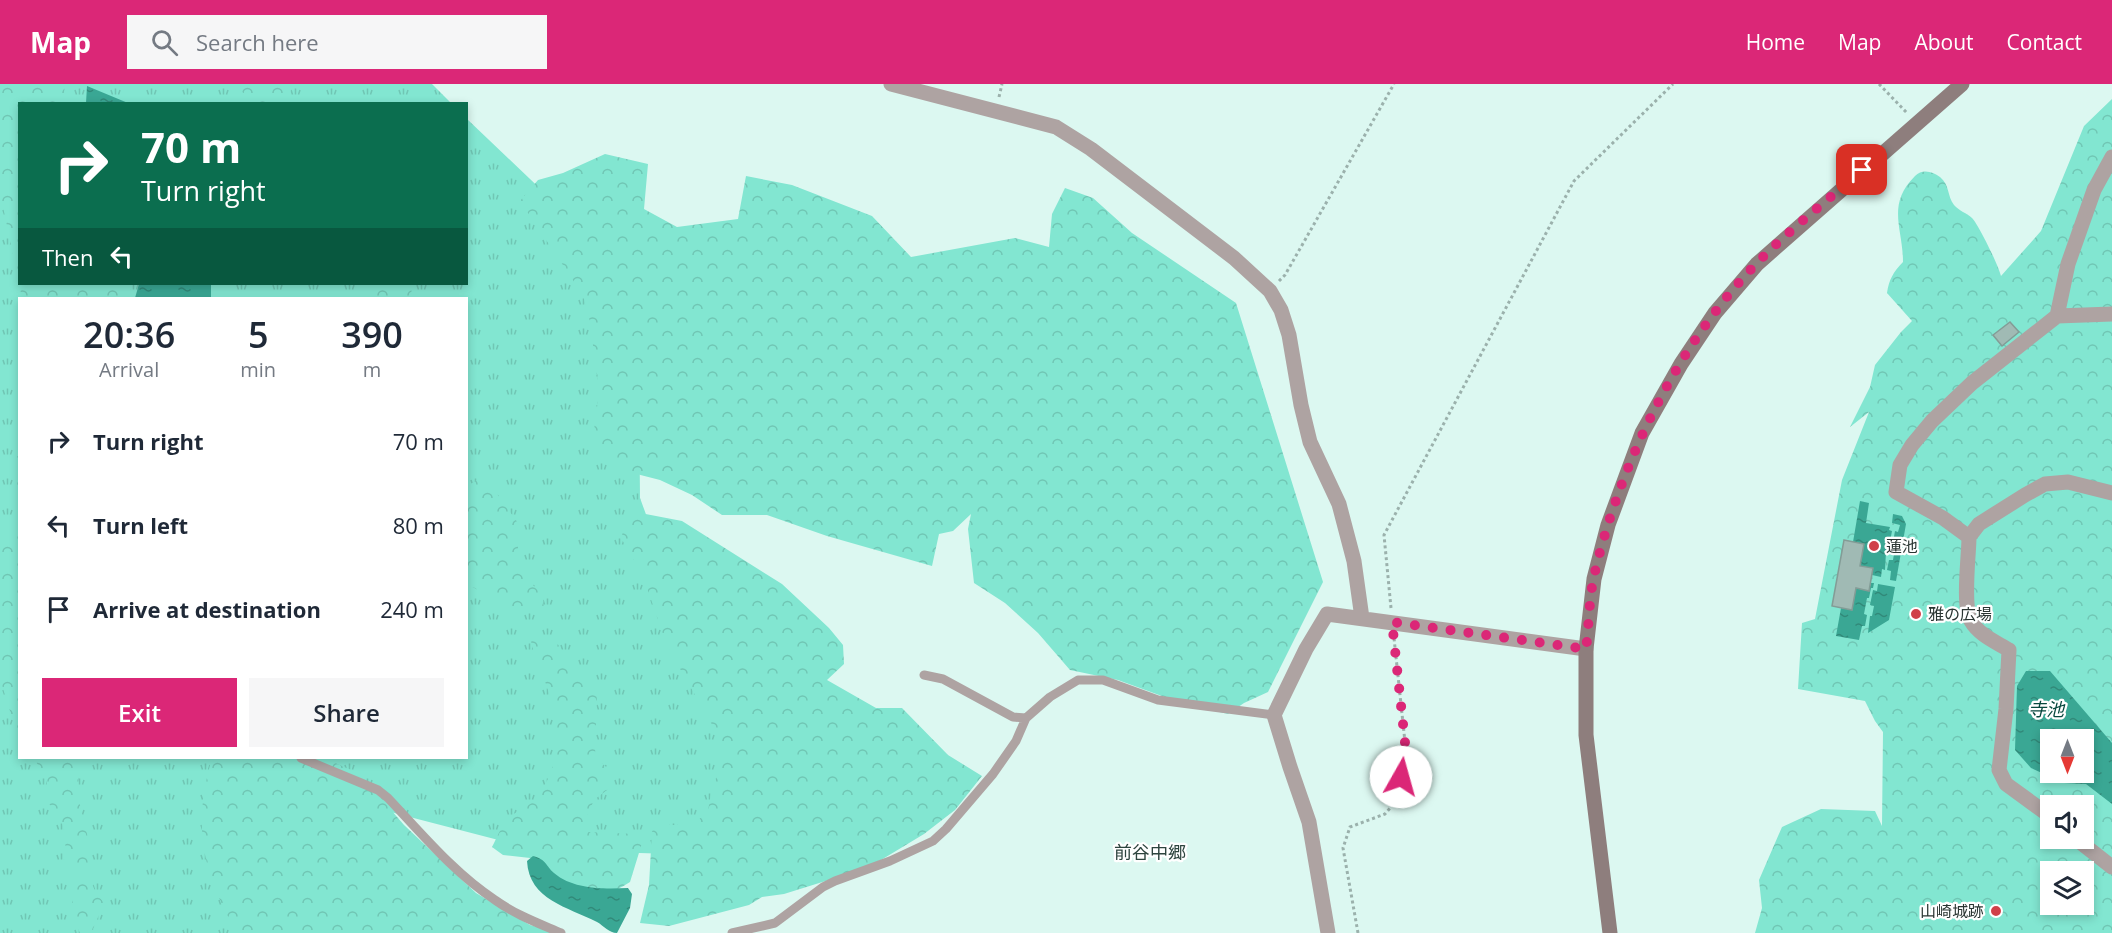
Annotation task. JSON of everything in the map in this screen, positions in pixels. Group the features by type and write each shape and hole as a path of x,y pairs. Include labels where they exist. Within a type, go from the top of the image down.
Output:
{"main road":[{"path":"1610,933 1586,735 1586,649 1594,579 1608,525 1642,433 1681,364 1714,313 1756,264 1962,84"}],"street":[{"path":"891,84 1056,128 1091,149 1234,258 1270,291 1281,310 1289,335 1300,405 1310,442 1339,504 1354,561 1362,618"},
{"path":"2057,316 2068,264 2094,190 2112,157"},
{"path":"1969,537 1942,518 1896,492 1900,465 1912,445 1932,421 1972,383 2057,316 2112,314"},
{"path":"2040,809 2006,784 1999,770 2006,709 2009,650 1982,633 1971,621 1967,606 1969,537 1979,524 2045,484 2068,483 2112,493"},
{"path":"1328,933 1309,822 1274,715 1306,649 1327,614 1586,649"},
{"path":"2089,849 2112,867"}],"lane":[{"path":"924,675 943,679 1013,717 1026,718"},
{"path":"732,933 775,923 829,884 890,861 933,841 993,774 1016,741 1026,718 1067,685 1078,680 1102,680 1158,700 1274,715"},
{"path":"303,759 378,790 451,864 493,900 530,921 561,933"}],"path":[{"path":"1270,291 1285,274 1394,84"},
{"path":"1358,933 1343,848 1350,827 1385,814 1391,807 1407,761 1384,535 1574,181 1673,84"},
{"path":"1879,84 1917,123"}],"green space":[{"path":"0,84 432,84 450,102 18,102 18,285 468,285 468,120 638,282 640,498 730,744 733,828 673,854 537,850 348,801 350,933 0,933"},
{"path":"0,84 65,84 63,102 18,102 18,279 0,192"},
{"path":"236,84 292,84 289,99 285,102 250,102"},
{"path":"2112,99 2112,933 1755,933 1762,908 1759,880 1782,827 1821,809 1875,811 1882,826 1883,732 1865,701 1798,689 1802,623 1815,619 1842,480 1869,412 1850,427 1870,387 1875,365 1912,321 1887,293 1892,276 1903,262 1898,217 1901,197 1906,187 1921,172 1934,173 1940,177 1954,205 1975,222 2001,276 2041,231 2084,126"},
{"path":"605,154 648,164 644,209 677,227 738,219 746,176 792,185 872,216 911,257 1015,238 1049,247 1052,214 1065,188 1093,198 1132,233 1236,303 1323,582 1268,692 1244,703 1228,714 1181,703 1118,680 1070,670 1038,633 1005,603 974,583 968,529 971,514 953,531 939,534 932,566 827,536 767,515 722,515 692,495 660,480 621,470 596,448 594,430 599,392 590,322 583,295 520,201 538,180 563,173"},
{"path":"19,285 132,285 129,297 23,297"},
{"path":"366,285 412,285 411,297 372,297"},
{"path":"12,456 18,456 18,495"},
{"path":"484,476 518,523 518,549 522,573 543,596 544,613 520,613 468,585 468,485"},
{"path":"630,511 682,521 782,584 829,628 843,645 844,664 827,680 876,708 902,708 948,755 982,776 955,810 924,834 881,860 848,874 784,894 762,897 749,905 669,926 640,923 649,885 652,831 664,825 693,825 708,811 711,793 721,763 714,728 667,646 643,576 621,538"},
{"path":"18,519 18,737 0,673 0,540"},
{"path":"535,634 555,640 573,667 588,678 597,691 595,757 614,774 607,790 594,800 585,821 588,832 637,834 642,843 630,882 617,889 594,890 569,885 557,879 539,859 503,855 492,847 508,819 537,797 552,770 555,756 557,742 554,714 551,699 532,647 531,641"},
{"path":"34,759 79,759 78,797 88,838 89,876 95,891 104,903 93,929 94,933 80,933 71,913 75,876 63,858 66,841 63,826 46,800 47,777"},
{"path":"212,759 326,759 360,774 404,825 476,893 530,925 560,933 237,933 225,911 208,869 202,827 206,783"}],"water":[{"path":"87,86 126,102 86,102"},
{"path":"139,285 211,285 211,297 135,297"},
{"path":"1860,501 1869,503 1866,523 1890,527 1889,530 1892,531 1888,552 1886,552 1885,570 1882,569 1881,577 1872,575 1873,568 1860,566 1853,542"},
{"path":"1893,514 1902,516 1906,524 1896,581 1890,580 1891,571 1887,570 1889,560 1893,560 1894,554 1891,553 1895,531 1898,532 1900,525 1892,523"},
{"path":"1871,583 1874,583 1869,598 1867,598 1864,614 1867,615 1865,626 1862,626 1859,640 1836,636 1841,608 1852,610 1856,588 1869,590"},
{"path":"1878,584 1895,587 1889,620 1868,633 1874,606 1870,605 1873,590 1877,591"},
{"name":"寺池","path":"2026,671 2050,671 2112,743 2112,804 2086,784 2064,783 2094,783 2094,729 2040,729 2040,772 2031,768 2015,750 2017,686"},
{"path":"533,856 541,859 554,873 571,883 600,888 628,888 632,894 630,908 617,933 611,932 597,922 542,893 529,874 527,861"}],"building":[{"path":"2010,322 2019,332 2002,346 1993,335"},
{"path":"1844,540 1864,544 1860,566 1873,568 1869,591 1856,588 1852,610 1832,606"}],"place":[{"name":"蓮池","path":"1874,546"},
{"name":"雅の広場","path":"1916,614"},
{"name":"山崎城跡","path":"1996,911"}],"district":[{"name":"前谷中郷","path":"1150,852"}],"route":[{"path":"1401,777 1407,761 1392,622 1586,649 1594,579 1608,525 1642,433 1681,364 1714,313 1756,264 1862,170"}]}
